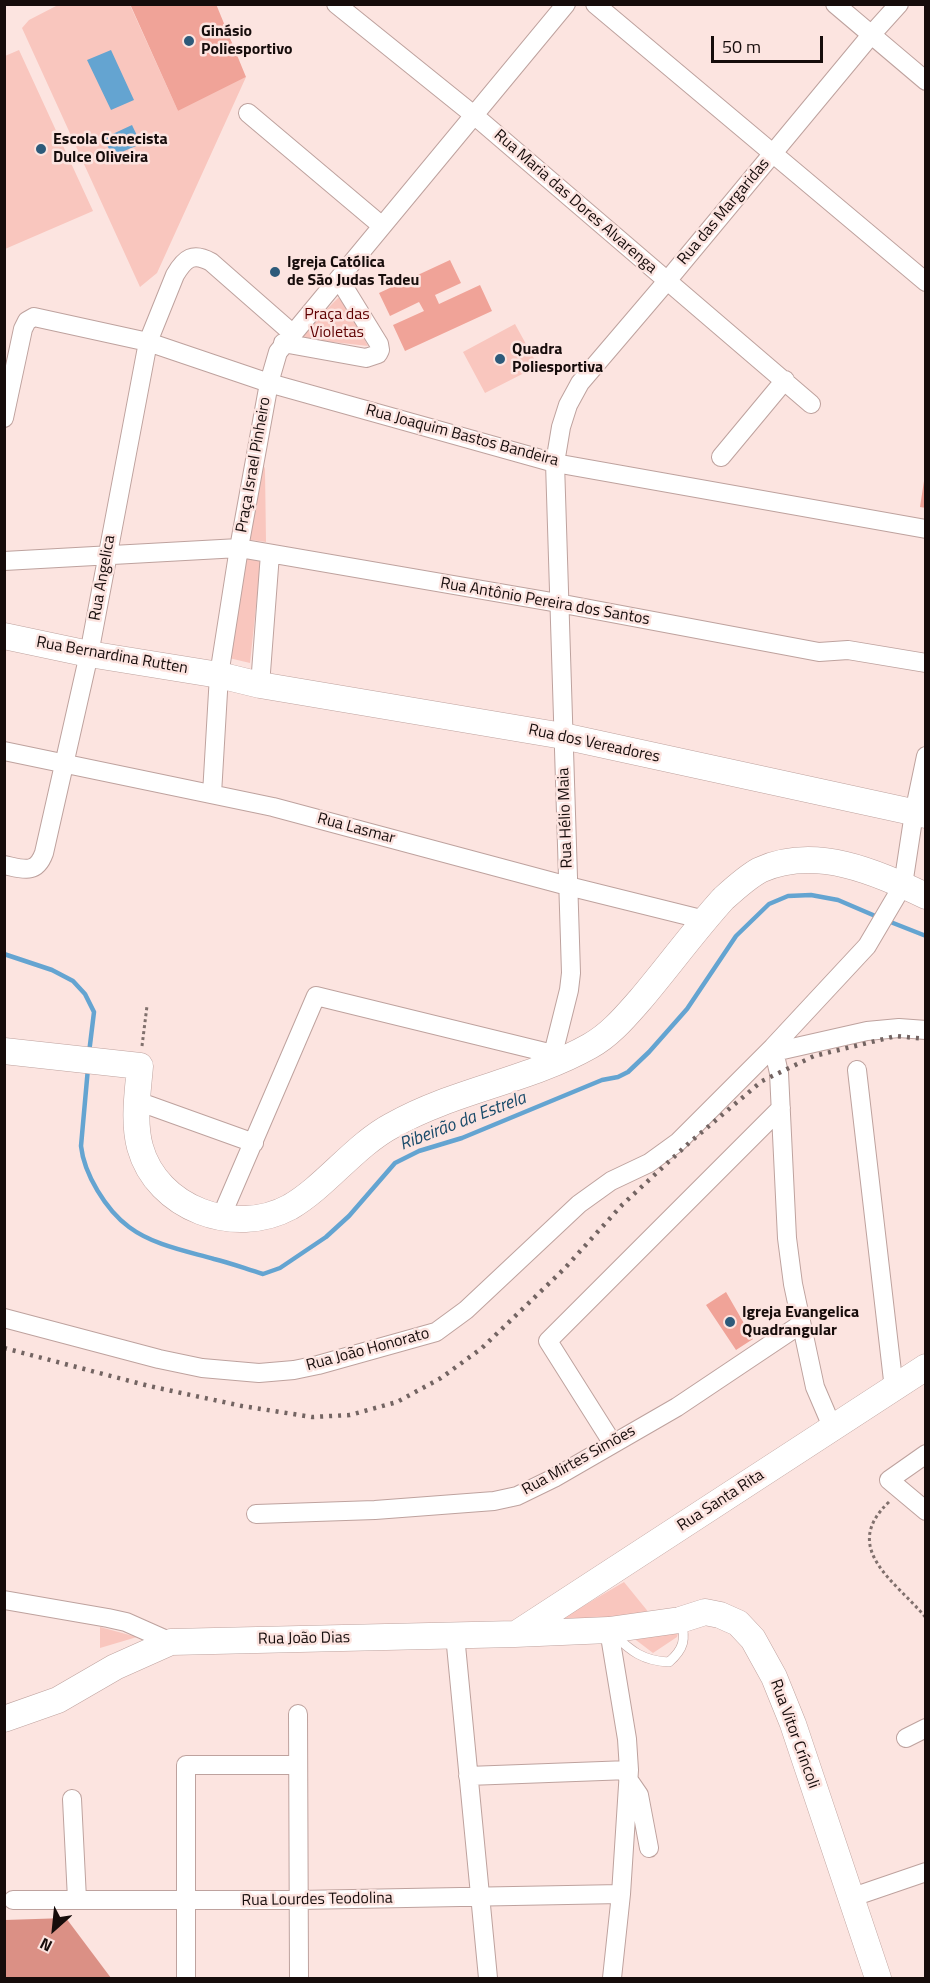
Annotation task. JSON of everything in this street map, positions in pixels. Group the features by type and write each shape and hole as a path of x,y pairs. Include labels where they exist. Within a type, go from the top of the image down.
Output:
{"street":[{"name":"Rua Maria das Dores Alvarenga","path":"336,4 475,116 811,404"},
{"name":"Praça Israel Pinheiro","path":"212,794 219,675 269,383 278,352 287,338 339,279 566,4"},
{"path":"595,4 926,282"},
{"path":"835,4 926,81"},
{"name":"Rua das Margaridas","path":"555,463 561,427 568,405 580,383 899,4"},
{"path":"248,113 382,226"},
{"name":"Rua Angelica","path":"4,865 35,868 43,857 89,654 148,342 160,308 184,262 196,257 211,262 287,338"},
{"path":"287,338 366,358 378,354 379,344 339,279"},
{"name":"Rua Joaquim Bastos Bandeira","path":"4,418 25,324 34,317 148,342 269,383 555,463 926,529"},
{"path":"721,457 785,380"},
{"name":"Rua Hélio Maia","path":"553,1058 571,973 555,463"},
{"name":"Praça Israel Pinheiro","path":"239,548 270,554"},
{"path":"4,561 239,548"},
{"path":"219,675 260,685 270,554"},
{"name":"Rua Antônio Pereira dos Santos","path":"270,554 558,603 819,652 848,650 926,663"},
{"name":"Rua Bernardina Rutten","path":"4,636 89,654 219,675"},
{"name":"Rua dos Vereadores","path":"260,685 563,736 920,814"},
{"name":"Rua Lasmar","path":"4,751 273,807 705,920"},
{"path":"901,890 920,814 926,756"},
{"path":"4,1051 128,1064 137,1101 139,1144 144,1160 160,1185 187,1206 221,1217 245,1220 262,1218 292,1205 364,1145 392,1125 553,1058 592,1046 609,1033 655,983 705,920 738,885 760,871 803,861 838,862 857,868 901,890 926,896"},
{"name":"Rua João Honorato","path":"4,1318 159,1359 202,1368 259,1373 318,1365 428,1335 445,1326 466,1310 588,1197 611,1181 649,1163 678,1142 750,1071 867,946 901,890"},
{"path":"221,1217 316,996 553,1058"},
{"path":"832,1429 815,1387 801,1324 787,1238 779,1073 773,1047 783,1050 882,1029 926,1030"},
{"path":"858,1070 894,1389"},
{"path":"137,1101 254,1143"},
{"path":"613,1444 548,1341 781,1108"},
{"name":"Rua Mirtes Simões","path":"256,1514 375,1510 494,1501 517,1496 536,1488 677,1407 801,1324"},
{"name":"Rua Santa Rita","path":"515,1634 926,1367"},
{"path":"926,1454 895,1485 926,1511"},
{"name":"Rua João Dias","path":"4,1600 126,1622 171,1642 609,1630"},
{"name":"Rua Vitor Críncoli","path":"609,1630 681,1620 705,1612 720,1615 738,1623 753,1639 774,1677 793,1724 878,1978"},
{"path":"609,1630 627,1739 629,1774 621,1894 612,1978"},
{"path":"455,1635 488,1978"},
{"path":"4,1719 58,1700 120,1665 171,1642"},
{"path":"298,1714 299,1978"},
{"path":"906,1738 926,1728"},
{"path":"186,1978 186,1765 298,1765"},
{"path":"468,1776 629,1774"},
{"path":"629,1774 639,1794 649,1848"},
{"path":"72,1798 77,1899"},
{"path":"850,1898 924,1878"},
{"name":"Rua Lourdes Teodolina","path":"13,1900 300,1900 621,1894"}],"lane":[{"path":"609,1630 630,1650 655,1661 669,1662 678,1654 683,1645 684,1633 681,1620"}],"path":[{"path":"128,1064 147,1006"},
{"path":"895,1485 869,1534 873,1559 884,1574 926,1618"}],"green space":[{"path":"58,5 130,5 178,111 246,77 157,273 140,287 22,28 29,20"},
{"path":"19,50 93,211 5,249 5,56"},
{"name":"Praça das Violetas","path":"338,298 344,299 368,346 306,339 302,334"},
{"name":"Quadra Poliesportiva","path":"515,324 538,366 485,393 463,352"},
{"path":"261,458 265,469 266,542 244,539"},
{"path":"244,556 261,560 250,663 229,658"},
{"path":"624,1582 650,1614 556,1622"},
{"path":"100,1627 137,1637 100,1648"},
{"path":"678,1633 677,1637 653,1653 628,1634"}],"shaded area":[{"path":"66,1918 111,1978 5,1978 5,1920"}],"water":[{"path":"111,50 134,100 111,110 87,60"},
{"path":"132,125 141,144 112,156 104,138"}],"building":[{"name":"Ginásio Poliesportivo","path":"130,4 216,4 246,77 178,111"},
{"path":"450,260 461,283 435,295 439,304 480,285 492,311 405,351 393,325 424,311 419,302 390,316 379,293"},
{"path":"924,481 926,481 926,508 920,507"},
{"name":"Igreja Evangelica Quadrangular","path":"726,1292 753,1339 736,1350 706,1305"}],"waterway":[{"name":"Ribeirão da Estrela","path":"88,1068 81,1146 91,1179 112,1211 129,1227 159,1243 263,1274 280,1268 326,1237 349,1216 395,1163 419,1151 462,1138 602,1080 618,1077 628,1072 687,1009 736,936 769,904 788,896 811,895 838,900 880,918"},
{"name":"Ribeirão da Estrela","path":"888,921 926,936"},
{"name":"Ribeirão da Estrela","path":"4,954 52,970 73,981 85,994 94,1012 89,1053"}],"railway":[{"path":"4,1348 149,1386 242,1406 312,1417 350,1415 397,1402 441,1378 482,1348 564,1269 622,1205 689,1143 762,1081 814,1056 896,1036 926,1039"}],"place":[{"name":"Ginásio Poliesportivo","path":"189,41"},
{"name":"Escola Cenecista Dulce Oliveira","path":"41,149"},
{"name":"Igreja Católica de São Judas Tadeu","path":"275,272"},
{"name":"Quadra Poliesportiva","path":"500,359"},
{"name":"Igreja Evangelica Quadrangular","path":"730,1322"}]}
